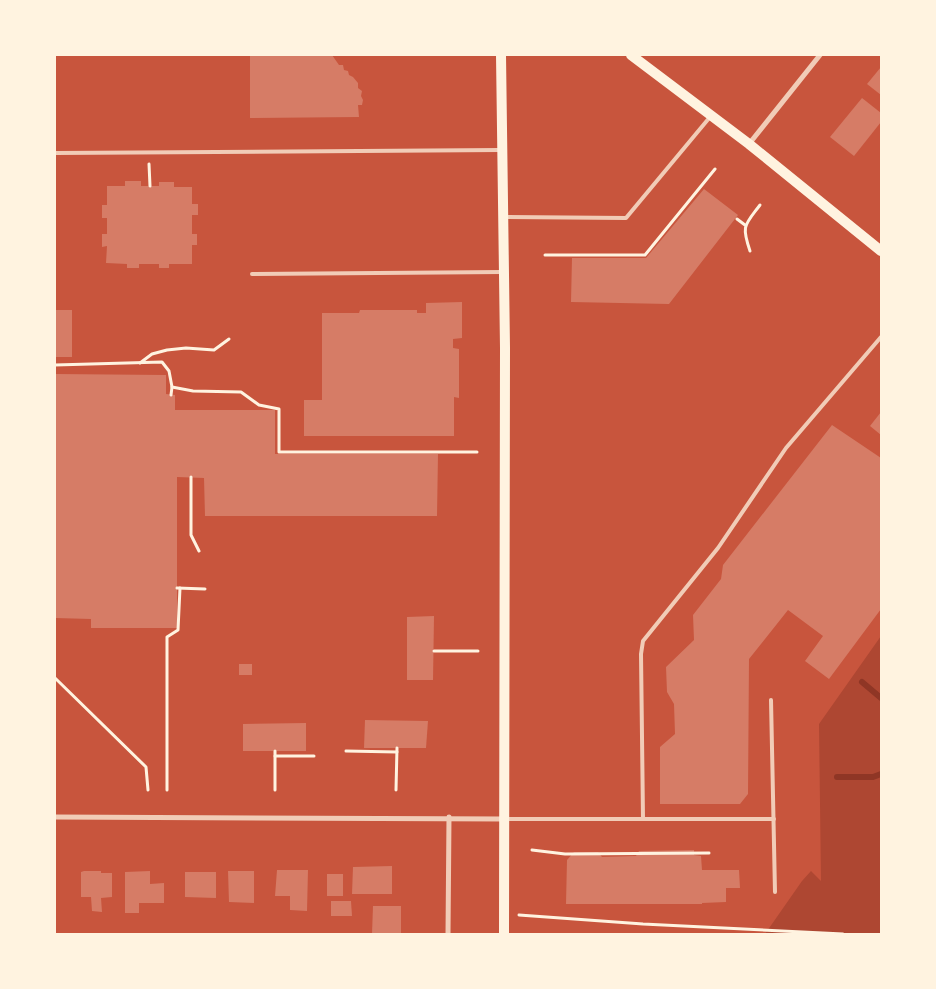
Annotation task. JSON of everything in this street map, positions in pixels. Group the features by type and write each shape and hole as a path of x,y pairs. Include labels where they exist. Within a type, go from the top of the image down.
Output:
{"main road":[{"path":"501,55 505,348 504,934"},
{"path":"631,55 749,144 881,251"}],"street":[{"path":"749,144 820,55"},
{"path":"55,817 449,817 504,819"},
{"path":"448,934 449,817"}],"lane":[{"path":"502,217 626,218 711,115"},
{"path":"55,154 502,150"},
{"path":"252,274 503,272"},
{"path":"643,819 641,654 643,641 718,548 786,448 881,338"},
{"path":"771,700 775,892"},
{"path":"504,819 774,819"}],"path":[{"path":"150,164 150,186"},
{"path":"545,255 645,255 715,169"},
{"path":"750,251 745,236 745,225 760,205"},
{"path":"737,219 745,225"},
{"path":"140,363 152,354 167,350 186,348 214,350 229,339"},
{"path":"55,365 162,362 169,371 172,395"},
{"path":"172,388 193,391 241,392 259,405 279,409 279,452 478,452"},
{"path":"191,477 191,535 199,551"},
{"path":"167,790 167,637 178,630 178,588 204,589"},
{"path":"434,651 478,651"},
{"path":"55,678 146,767 148,790"},
{"path":"346,751 397,750 396,790"},
{"path":"275,751 275,790"},
{"path":"275,756 314,756"},
{"path":"532,850 564,854 708,853"},
{"path":"504,915 843,934"}],"shaded area":[{"path":"881,636 881,934 765,934 811,871 821,881 819,724"}],"building":[{"path":"250,55 332,55 339,65 343,65 344,70 348,71 349,75 358,83 358,88 362,91 362,105 358,105 359,117 250,118"},
{"path":"881,67 881,95 867,84"},
{"path":"862,98 881,113 881,122 854,156 830,137"},
{"path":"125,181 141,181 141,186 159,186 159,182 174,182 174,187 192,187 192,204 198,204 198,215 192,215 192,234 197,234 197,245 192,245 192,264 169,264 169,268 159,268 159,264 139,264 139,268 127,268 127,264 106,263 107,246 102,247 102,234 107,234 107,218 102,218 102,205 107,205 107,186 125,186"},
{"path":"704,189 738,215 669,304 571,302 572,258 646,258"},
{"path":"462,302 462,338 453,339 453,348 459,349 459,398 454,397 454,436 304,436 304,400 322,400 322,313 359,313 360,310 417,310 417,313 426,313 426,303"},
{"path":"55,310 72,310 72,357 55,357"},
{"path":"55,374 166,375 166,394 175,395 175,410 275,410 275,454 438,454 437,516 205,516 204,478 177,477 177,628 91,628 91,619 55,618"},
{"path":"881,412 881,435 870,426"},
{"path":"832,425 881,458 881,609 829,679 805,661 823,636 788,610 749,659 748,794 740,804 660,804 660,747 675,734 674,704 667,692 666,667 694,640 693,615 721,579 723,565"},
{"path":"434,616 433,680 407,680 407,617"},
{"path":"239,664 252,664 252,675 239,675"},
{"path":"365,720 428,721 426,748 364,748"},
{"path":"306,723 306,751 243,751 243,724"},
{"path":"694,850 694,855 701,856 702,870 739,870 740,888 726,888 726,902 702,904 566,904 567,860 574,852 598,852 602,857 636,856 639,851"},
{"path":"392,866 392,894 352,894 353,867"},
{"path":"277,870 308,870 307,911 290,910 290,896 275,896"},
{"path":"150,871 150,884 164,883 164,903 139,903 139,913 125,913 125,872"},
{"path":"228,871 254,871 254,903 229,902"},
{"path":"81,872 112,873 112,897 101,898 102,912 92,911 91,897 81,897"},
{"path":"185,872 216,872 216,898 185,897"},
{"path":"327,874 343,874 343,896 327,896"},
{"path":"331,901 351,901 352,916 331,916"},
{"path":"373,906 401,906 401,934 372,934"}],"waterway":[{"path":"862,682 881,698"},
{"path":"837,777 873,777 881,774"}]}
